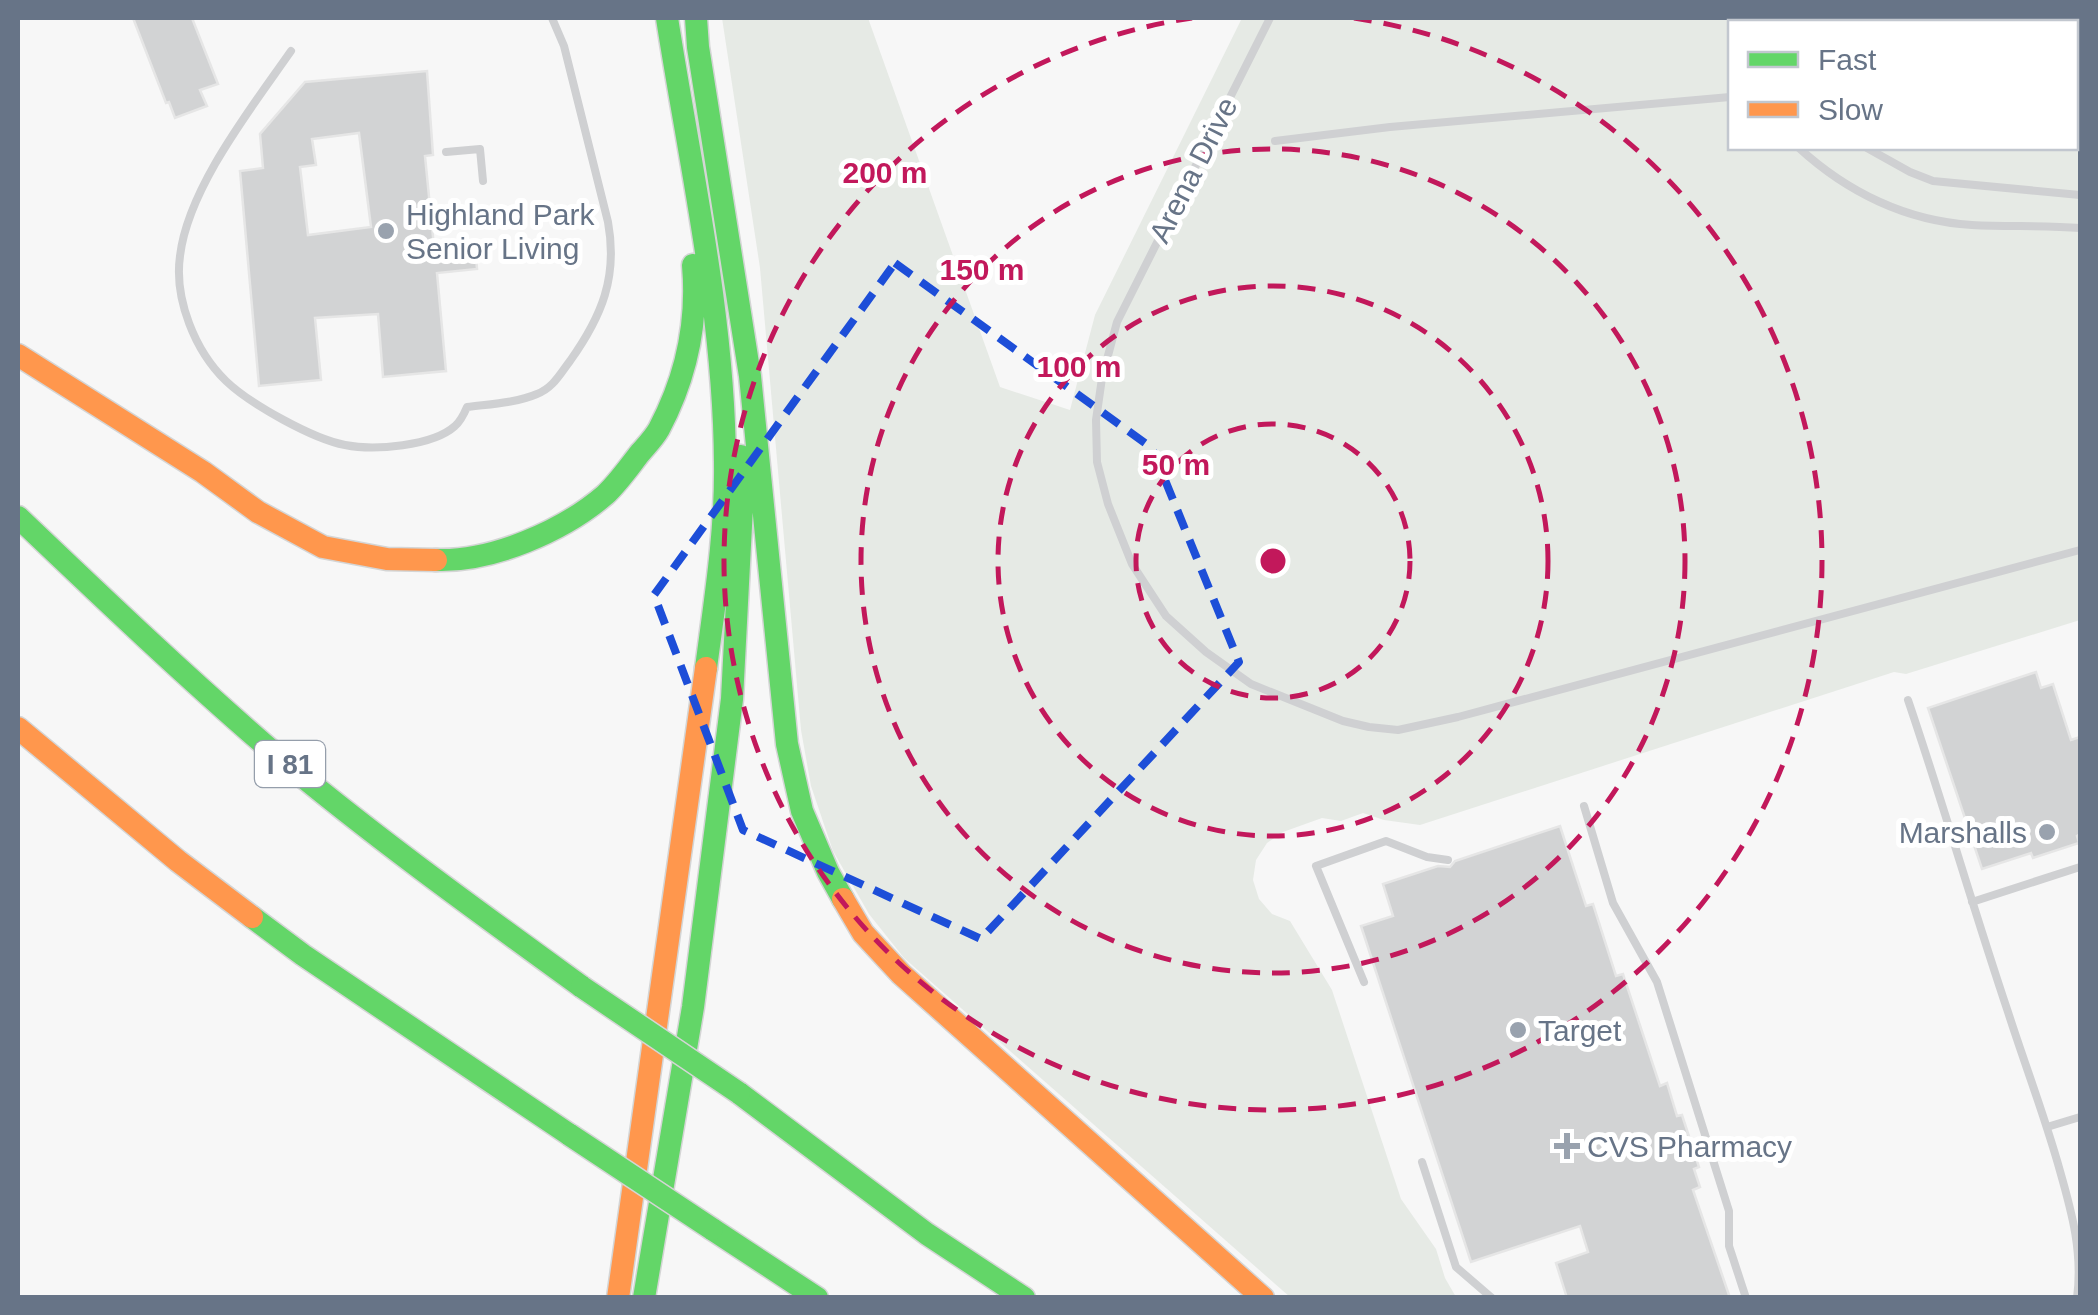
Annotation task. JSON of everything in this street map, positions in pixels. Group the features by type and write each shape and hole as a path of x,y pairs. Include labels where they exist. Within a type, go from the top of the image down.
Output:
{"highway":[{"path":"618,1298 663,999 717,569 724,467 712,280 667,18"},
{"path":"644,1298 693,1008 729,718 743,487 730,303 696,18"},
{"path":"704,85 750,376 787,744 802,811 828,872 863,933 901,974 1263,1298"},
{"path":"18,355 203,472 258,512 322,547 388,560 453,561 516,546 560,525 606,494 658,431 679,380 692,338 695,289 677,89"},
{"name":"I 81","path":"18,517 242,726 410,862 582,987 739,1093 928,1234 1024,1298"},
{"path":"18,728 178,861 303,955 817,1298"},
{"path":"717,1233 795,1298"}],"lane":[{"path":"292,52 244,120 196,200 179,259 186,313 208,359 246,397 310,432 346,446 412,444 453,428 467,407 537,394 554,384 590,334 607,290 612,267 608,222 564,46 552,18"},
{"name":"Arena Drive","path":"1270,18 1117,322 1096,420 1096,462 1132,564 1166,616 1250,684 1356,724 1398,730 2080,550"},
{"path":"1276,141 1728,97"},
{"path":"446,152 480,148 483,181"},
{"path":"1802,150 1848,187 1916,216 1968,225 2080,228"},
{"path":"1871,150 1910,172 1934,180 2080,195"},
{"path":"1908,700 2048,1127 2076,1229 2078,1298"},
{"path":"1584,806 1613,904 1657,982 1730,1211 1730,1246 1746,1298"},
{"path":"1364,982 1316,866 1386,841 1427,857 1448,860"},
{"path":"1972,902 2080,867"},
{"path":"2048,1127 2080,1117"},
{"path":"1422,1162 1456,1267 1492,1298"}],"highlighted area":[{"path":"895,263 1152,448 1239,662 981,939 743,830 654,595"}],"shaded area":[{"path":"722,18 868,18 1000,387 1070,410 1095,315 1242,18 2080,18 2080,620 1906,674 1894,672 1420,825 1363,813 1341,821 1322,818 1283,832 1267,843 1256,860 1253,880 1259,899 1272,914 1290,921 1332,990 1401,1199 1436,1249 1456,1297 1290,1297 904,958 869,914 833,851 811,786 801,730 760,268"}],"building":[{"path":"133,18 192,18 218,84 200,90 207,106 175,118"},
{"name":"Highland Park Senior Living","path":"427,71 433,155 425,156 434,247 475,243 477,269 437,273 446,371 383,377 378,314 315,318 321,380 259,386 240,171 263,168 260,134 305,82","holes":["359,133 371,227 308,235 300,167 316,165 312,139"]},
{"path":"2036,672 2041,688 2053,684 2071,740 2080,737 2079,843 1982,869 1928,708"},
{"name":"Target","path":"1560,826 1586,906 1593,904 1616,976 1623,974 1660,1086 1667,1083 1677,1116 1682,1115 1699,1167 1694,1169 1700,1187 1693,1190 1730,1298 1567,1298 1556,1263 1588,1252 1580,1226 1471,1262 1361,926 1393,916 1383,884 1438,866 1450,867 1455,861"}],"traffic: fast":[{"path":"667,18 712,295 723,407 724,515 706,668"},
{"path":"696,18 750,376 787,744 802,811 843,899"},
{"path":"436,560 480,556 526,542 569,521 614,485 657,432 676,390 692,328 693,265"},
{"path":"644,1298 693,1007 732,699 743,487 741,456"},
{"path":"18,517 280,758 391,847 582,987"},
{"path":"252,917 570,1135"},
{"path":"582,987 739,1093"},
{"path":"739,1093 927,1234 1024,1298"},
{"path":"570,1135 712,1229"},
{"path":"712,1229 817,1298"}],"traffic: slow":[{"path":"18,355 203,472 258,512 323,547 387,559 436,560"},
{"path":"618,1298 706,668"},
{"path":"18,728 252,917"},
{"path":"843,899 863,933 901,974 1263,1298"}],"place":[{"name":"Highland Park Senior Living","path":"386,231"},
{"name":"Marshalls","path":"2047,832"},
{"name":"Target","path":"1518,1030"},
{"name":"CVS Pharmacy","path":"1567,1146"}]}
